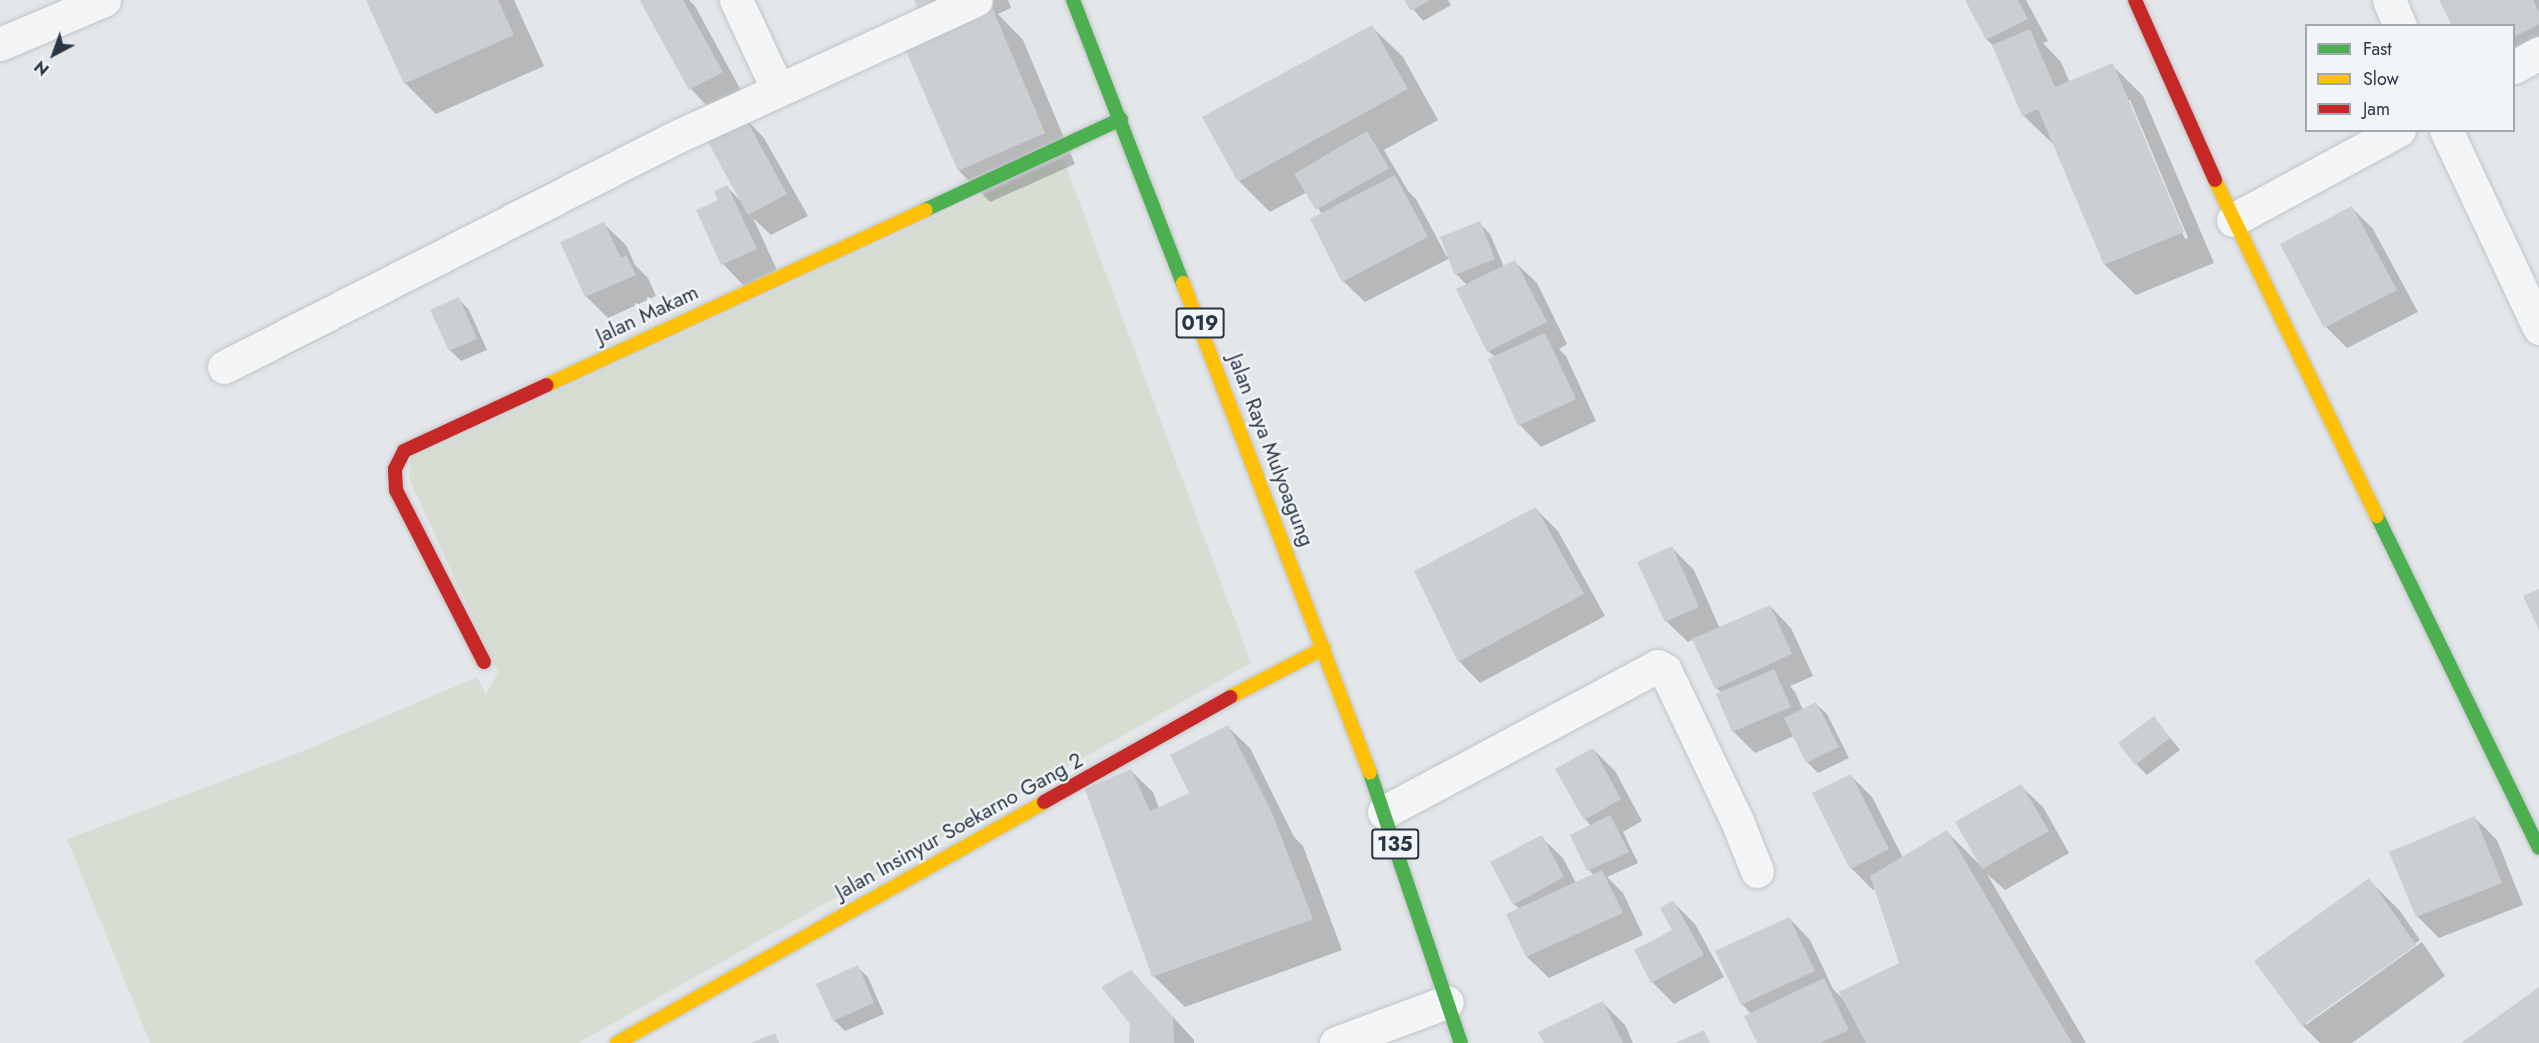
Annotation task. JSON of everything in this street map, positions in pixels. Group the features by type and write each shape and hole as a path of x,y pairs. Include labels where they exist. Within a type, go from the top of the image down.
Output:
{"street":[{"path":"0,44 104,0"},
{"path":"736,0 778,90"},
{"path":"224,367 539,204 778,90 976,0"},
{"name":"Jalan Raya Mulyoagung","path":"1073,0 1324,648"},
{"path":"2135,0 2233,220 2539,848"},
{"path":"2389,0 2399,24"},
{"path":"2515,66 2539,53"},
{"name":"Jalan Makam","path":"484,662 396,490 395,469 404,451 1121,119"},
{"path":"2233,220 2395,132"},
{"path":"2447,132 2539,328"},
{"name":"135","path":"1324,648 1384,812 1461,1043"},
{"name":"Jalan Insinyur Soekarno Gang 2","path":"617,1043 1239,692 1324,648"},
{"path":"1384,812 1657,666 1665,670 1737,821 1757,871"},
{"path":"1336,1043 1447,1002"}],"shaded area":[{"path":"1063,158 1251,663 578,1043 150,1043 67,839 303,751 477,677 486,695 498,672 409,479 411,459"}],"building":[{"path":"366,0 498,0 514,35 404,84"},
{"path":"683,0 723,72 689,90 640,1"},
{"path":"914,0 961,0 922,18"},
{"path":"1404,0 1430,0 1411,11"},
{"path":"1965,0 2018,0 2028,19 1986,40"},
{"path":"2439,0 2533,0 2539,12 2539,24 2515,36 2515,24 2451,24"},
{"path":"992,7 1045,133 958,171 903,44"},
{"path":"1372,25 1408,89 1238,182 1202,117"},
{"path":"2030,29 2055,87 2113,63 2184,232 2104,265 2038,109 2022,116 1992,45"},
{"path":"743,114 787,194 748,215 704,135"},
{"path":"1367,131 1389,168 1316,210 1294,174"},
{"path":"1395,175 1428,237 1342,282 1310,219"},
{"path":"727,185 757,249 721,265 696,210 718,200 714,191"},
{"path":"2352,206 2397,290 2324,328 2280,244"},
{"path":"1480,221 1495,259 1455,275 1440,237"},
{"path":"604,222 621,258 626,255 636,275 585,297 560,242"},
{"path":"1515,260 1547,322 1487,352 1456,289"},
{"path":"459,297 477,339 449,351 430,310"},
{"path":"1545,333 1576,399 1518,426 1488,359"},
{"path":"1536,507 1584,594 1458,662 1414,571"},
{"path":"1672,546 1699,607 1665,622 1637,562"},
{"path":"2539,589 2539,630 2523,596"},
{"path":"1770,605 1792,654 1715,689 1692,639"},
{"path":"1774,669 1791,707 1732,732 1716,694"},
{"path":"1816,702 1839,747 1806,763 1784,718"},
{"path":"2154,716 2170,738 2135,765 2118,743"},
{"path":"1228,725 1272,813 1313,919 1152,977 1085,789 1131,769 1150,811 1189,793 1170,755"},
{"path":"1593,748 1621,799 1584,820 1555,769"},
{"path":"1851,774 1889,849 1850,869 1812,793"},
{"path":"2021,784 2049,831 1982,869 1955,822"},
{"path":"1610,815 1629,852 1587,871 1570,835"},
{"path":"2475,816 2502,883 2416,917 2389,852"},
{"path":"1947,830 2072,1043 1866,1043 1839,992 1899,963 1870,876"},
{"path":"1542,835 1564,877 1513,905 1490,862"},
{"path":"1602,870 1623,913 1526,957 1506,914"},
{"path":"2369,878 2416,945 2302,1026 2254,961"},
{"path":"1673,900 1704,955 1651,983 1634,950 1672,930 1660,908"},
{"path":"1789,917 1815,971 1741,1005 1715,951"},
{"path":"858,965 874,1003 833,1021 816,984"},
{"path":"1131,970 1173,1017 1174,1043 1129,1043 1130,1024 1101,987"},
{"path":"1824,978 1849,1030 1820,1043 1757,1043 1744,1016"},
{"path":"2539,987 2539,1043 2461,1043"},
{"path":"1603,1001 1623,1043 1544,1043 1538,1032"},
{"path":"1704,1030 1710,1043 1676,1043"},
{"path":"775,1033 779,1043 751,1043"}],"traffic: fast":[{"path":"1073,0 1183,283"},
{"path":"925,210 1121,119"},
{"path":"2377,516 2539,848"},
{"path":"1370,773 1461,1043"}],"traffic: slow":[{"path":"2215,180 2377,516"},
{"path":"547,385 925,210"},
{"path":"1183,283 1370,773"},
{"path":"1230,697 1324,648"},
{"path":"617,1043 1044,802"}],"traffic: jam":[{"path":"2135,0 2215,180"},
{"path":"484,662 396,490 395,469 404,451 547,385"},
{"path":"1044,802 1230,697"}]}
